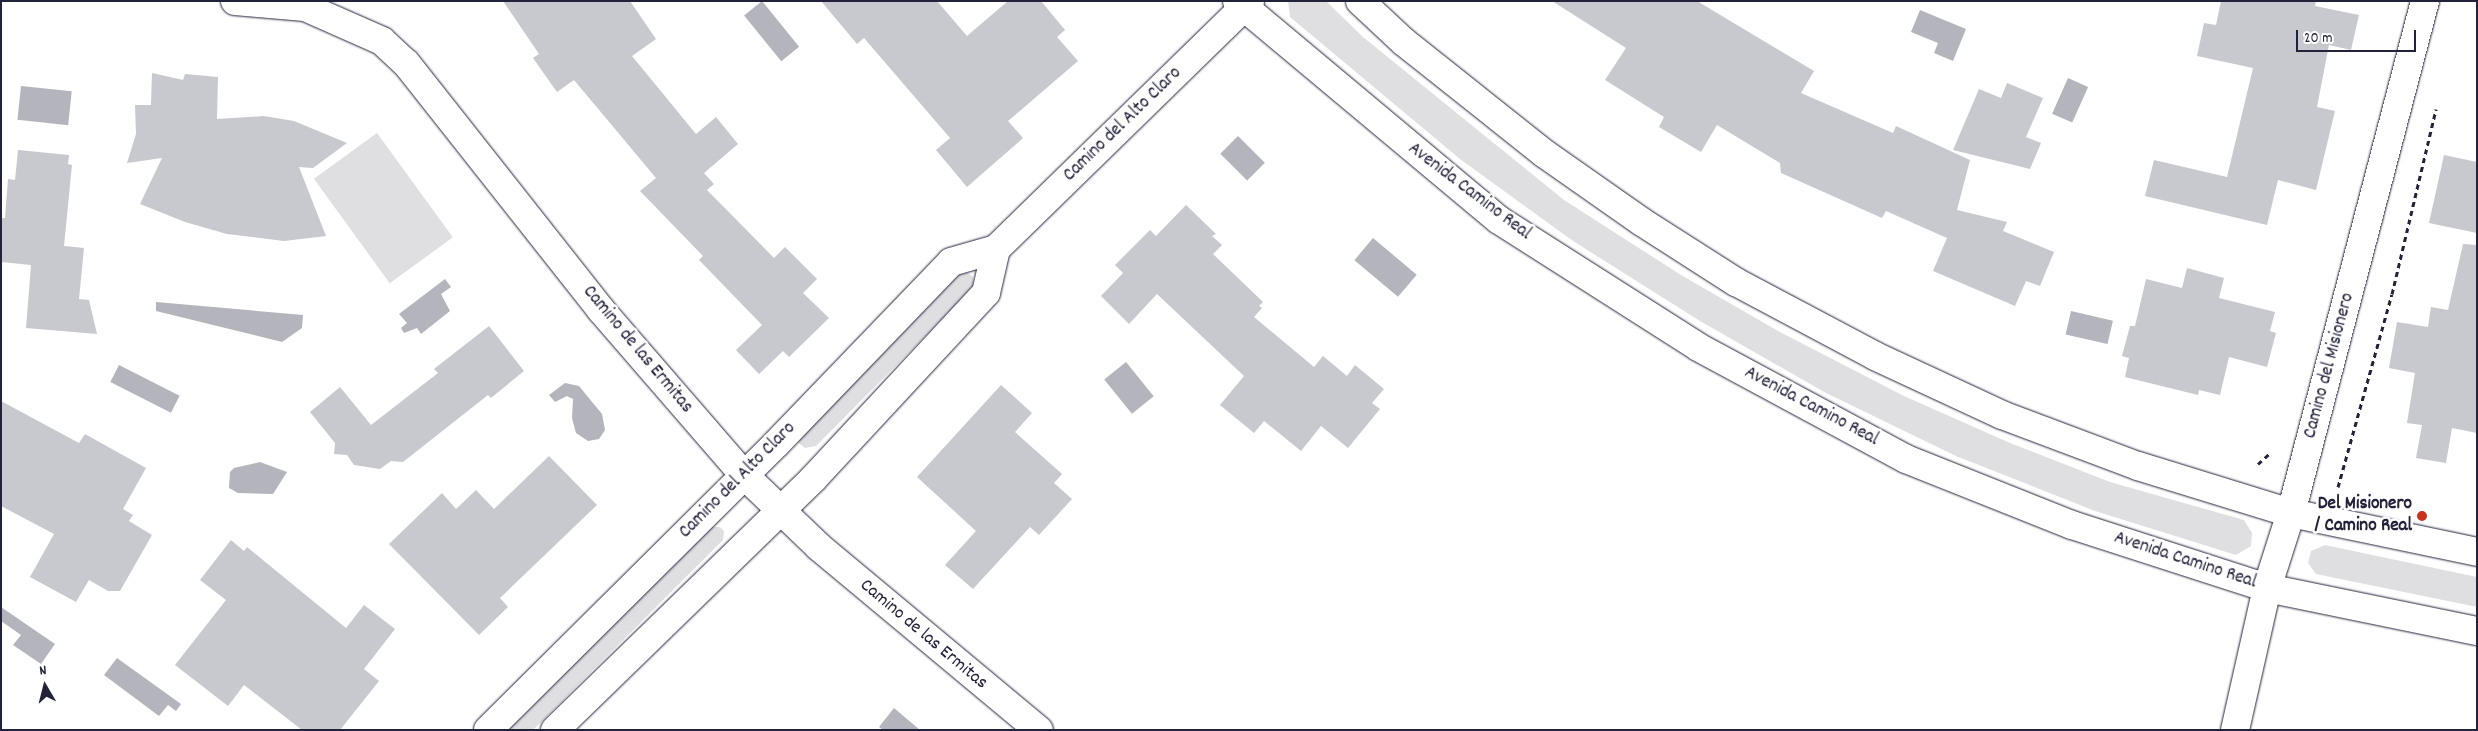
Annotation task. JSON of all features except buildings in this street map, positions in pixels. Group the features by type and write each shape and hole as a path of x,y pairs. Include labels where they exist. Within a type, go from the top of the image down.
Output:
{"street":[{"name":"Camino de las Ermitas","path":"235,1 305,7 382,41 406,62 601,310 744,474 819,547 1039,730"},
{"path":"1360,1 1404,42 1545,154 1642,222 1736,282 1875,356 2002,415 2138,466 2291,513 2477,552"},
{"name":"Camino del Misionero","path":"2235,730 2267,588 2291,513 2425,1"},
{"name":"Camino del Alto Claro","path":"488,730 744,474 951,262 996,249 1243,4"},
{"name":"Avenida Camino Real","path":"1243,4 1499,220 1698,347 1906,459 2072,525 2267,588 2477,631"},
{"path":"555,730 813,479 986,293 996,249"}],"path":[{"path":"2338,487 2392,294 2436,107"}],"shaded area":[{"path":"762,1 799,47 781,61 744,15"},
{"path":"1288,1 1326,1 1363,37 1564,200 1681,275 1778,331 1904,396 2010,443 2110,482 2244,520 2252,533 2251,546 2236,555 2095,511 1956,456 1826,393 1700,321 1573,241 1460,159 1290,17"},
{"path":"1920,10 1966,29 1953,61 1934,53 1938,43 1911,32"},
{"path":"2068,78 2088,87 2072,123 2052,114"},
{"path":"21,86 72,91 68,125 17,120"},
{"path":"377,133 453,237 390,283 314,179"},
{"path":"1238,136 1265,163 1247,181 1220,154"},
{"path":"1373,238 1417,275 1398,297 1354,260"},
{"path":"968,273 973,277 974,287 816,446 805,448 799,443 800,434 959,274"},
{"path":"445,279 451,287 441,294 450,311 421,334 417,328 404,333 401,328 407,323 399,314"},
{"path":"156,302 303,315 302,328 282,342 156,311"},
{"path":"2071,311 2113,321 2107,344 2066,334"},
{"path":"1126,362 1154,396 1132,414 1104,380"},
{"path":"119,365 180,396 171,413 110,382"},
{"path":"565,383 579,386 602,414 605,430 599,439 588,441 576,433 572,418 573,399 567,396 555,402 549,395"},
{"path":"260,462 287,472 273,494 238,493 229,488 230,472 234,468"},
{"path":"708,527 720,527 724,531 723,540 533,730 507,730"},
{"path":"2325,545 2477,577 2477,607 2316,574 2308,563 2311,551"},
{"path":"1,607 55,644 41,664 13,645 21,635 1,621"},
{"path":"117,658 181,704 176,711 168,705 159,716 104,675"},
{"path":"894,708 920,730 883,730 879,727"}],"place":[{"name":"Del Misionero / Camino Real","path":"2422,516"}]}
